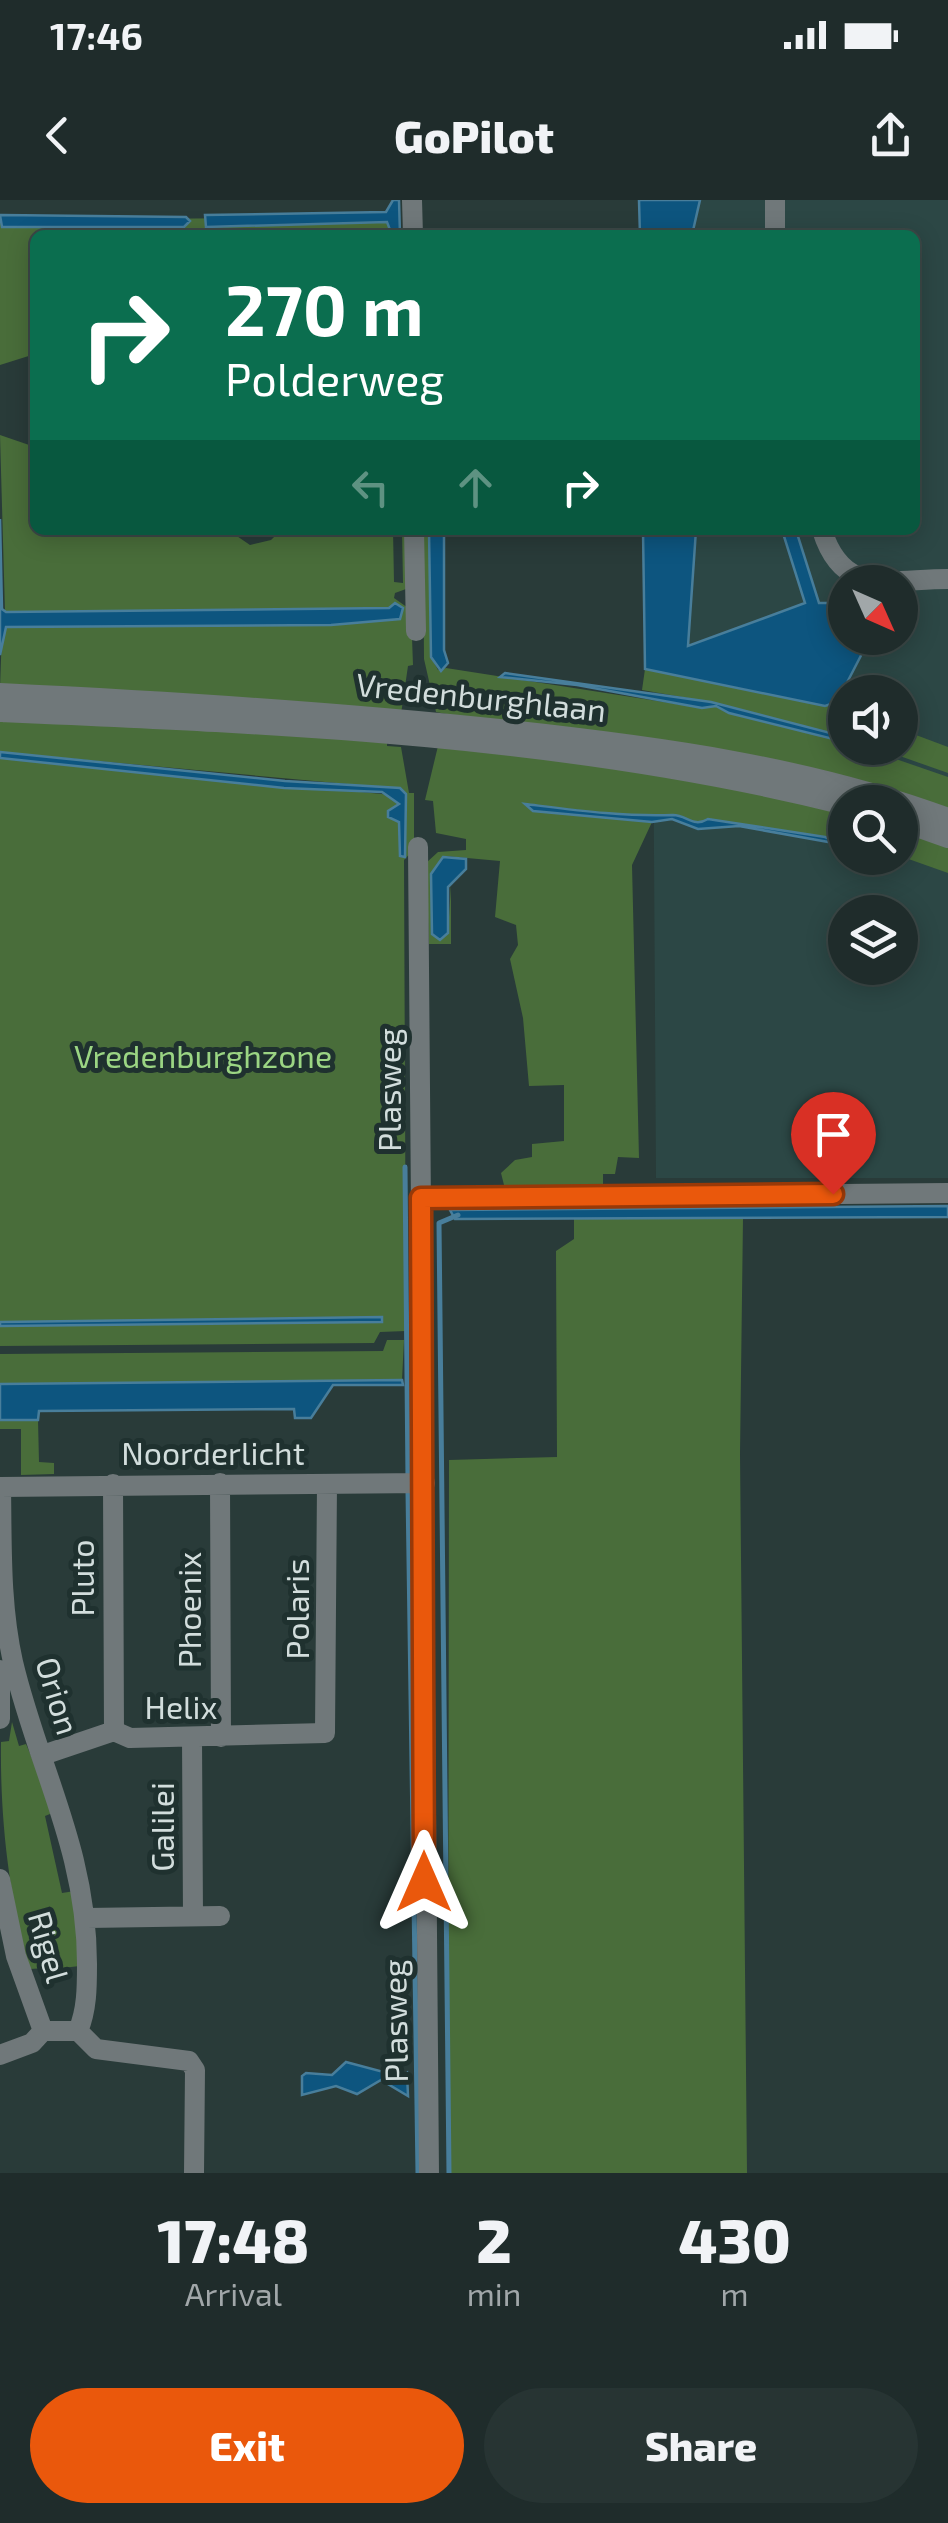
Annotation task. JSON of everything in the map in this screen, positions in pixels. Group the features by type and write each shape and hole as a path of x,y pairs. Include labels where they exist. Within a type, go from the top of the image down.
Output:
{"street":[{"path":"412,200 412,230"},
{"path":"775,200 776,230"},
{"path":"414,535 416,631"},
{"path":"824,535 835,563 854,578 948,579"},
{"name":"Vredenburghlaan","path":"0,693 673,750 797,773 948,818"},
{"name":"Vredenburghlaan","path":"0,712 402,728"},
{"name":"Vredenburghlaan","path":"436,732 670,770 828,802"},
{"path":"918,827 948,838"},
{"name":"Plasweg","path":"418,847 429,2173"},
{"path":"421,1198 948,1193"},
{"name":"Phoenix","path":"220,1483 222,1737"},
{"name":"Noorderlicht","path":"0,1487 425,1483"},
{"name":"Pluto","path":"113,1484 114,1732"},
{"name":"Polaris","path":"325,1733 327,1484"},
{"name":"Orion","path":"0,1487 4,1608 13,1662 67,1823 87,1918 87,1991 78,2031"},
{"path":"0,1670 0,1719"},
{"name":"Helix","path":"43,1754 114,1732 130,1738 325,1733"},
{"name":"Galilei","path":"192,1738 193,1916"},
{"name":"Rigel","path":"0,1879 16,1956 43,2031"},
{"path":"87,1918 220,1916"},
{"path":"0,2055 32,2044 43,2031 78,2031 96,2050 193,2064 194,2173"}],"shaded area":[{"path":"650,200 948,200 948,1178 656,1178 652,535 920,535 920,230 650,230"}],"green space":[{"path":"396,217 396,230 30,230 30,356 0,365 0,220"},
{"path":"0,435 30,445 30,535 235,535 250,545 276,535 393,535 394,582 403,583 402,535 410,535 406,589 395,593 394,598 411,610 413,665 408,666 401,714 0,688 2,631 6,627 331,625 399,619 403,608 395,603 389,608 5,612"},
{"path":"423,535 429,535 431,657 438,670 446,668 702,708 716,706 729,713 828,737 828,765 913,765 948,777 948,813 918,807 918,785 828,785 828,789 436,712 424,659"},
{"path":"645,669 828,703 828,733 711,702 642,690"},
{"name":"Vredenburghzone","path":"0,716 387,741 387,746 401,747 409,793 414,793 414,849 404,860 406,1331 380,1332 374,1343 0,1346 0,1326 382,1322 0,1323 0,758 403,796 405,837 406,794 402,789 0,752"},
{"path":"918,736 948,747 948,773 918,762"},
{"path":"438,746 611,767 828,806 828,839 708,819 698,822 676,816 525,804 533,811 652,822 632,865 639,1158 618,1157 615,1174 603,1174 603,1190 505,1189 501,1173 515,1160 532,1157 532,1144 564,1141 564,1085 529,1086 523,1018 510,959 518,945 516,925 495,917 500,861 445,856 431,874 448,933 451,885 451,944 429,944 426,863 438,852 466,850 466,839 436,833 433,801 425,800"},
{"path":"918,832 948,843 948,873 918,862"},
{"path":"743,1218 740,1454 747,2173 448,2173 449,1460 557,1457 556,1251 574,1239 574,1219"},
{"path":"387,1340 404,1340 402,1380 0,1384 0,1354 383,1351"},
{"path":"0,1420 38,1420 39,1462 54,1463 54,1474 21,1475 21,1429 0,1429"},
{"path":"12,1722 19,1746 26,1744 55,1812 45,1816 62,1893 75,1891 80,1966 62,1968 60,1955 46,1957 46,1968 30,1969 16,1913 4,1827 1,1742 9,1741"}],"water":[{"path":"393,200 399,200 400,230 390,230 387,222 206,227 205,215 386,212"},
{"path":"639,200 700,200 693,230 640,230"},
{"path":"0,215 186,217 190,221 184,227 2,227"},
{"path":"0,519 2,609 6,612 389,608 395,603 403,608 400,619 331,625 6,627 0,655"},
{"path":"429,535 444,535 444,650 448,663 441,671 431,657"},
{"path":"643,535 696,535 688,646 805,603 784,535 798,535 819,603 828,603 828,655 861,655 851,675 828,675 825,706 645,669"},
{"path":"505,673 711,702 828,732 828,738 729,713 716,706 702,708 577,685 500,677"},
{"path":"0,752 285,781 400,788 406,794 405,857 400,856 399,822 388,817 388,811 399,804 382,792 284,788 0,758"},
{"path":"525,804 618,814 673,815 694,822 708,819 825,837 828,842 739,826 698,829 672,819 652,822 533,811"},
{"path":"443,857 466,859 466,869 448,887 448,933 440,940 432,934 431,874"},
{"path":"948,1206 948,1217 455,1219 450,1210"},
{"path":"382,1317 382,1322 0,1326 0,1322"},
{"path":"402,1380 403,1385 333,1385 311,1418 295,1418 294,1409 39,1411 38,1420 0,1420 0,1384"},
{"path":"346,2062 402,2077 407,2073 408,2096 381,2080 357,2094 336,2086 302,2095 302,2076 306,2073 332,2075"}],"waterway":[{"path":"405,1167 408,1480"},
{"path":"449,2173 439,1223 458,1215"},
{"path":"408,1491 418,2173"}],"route":[{"path":"424,1882 421,1198 833,1194"}]}
